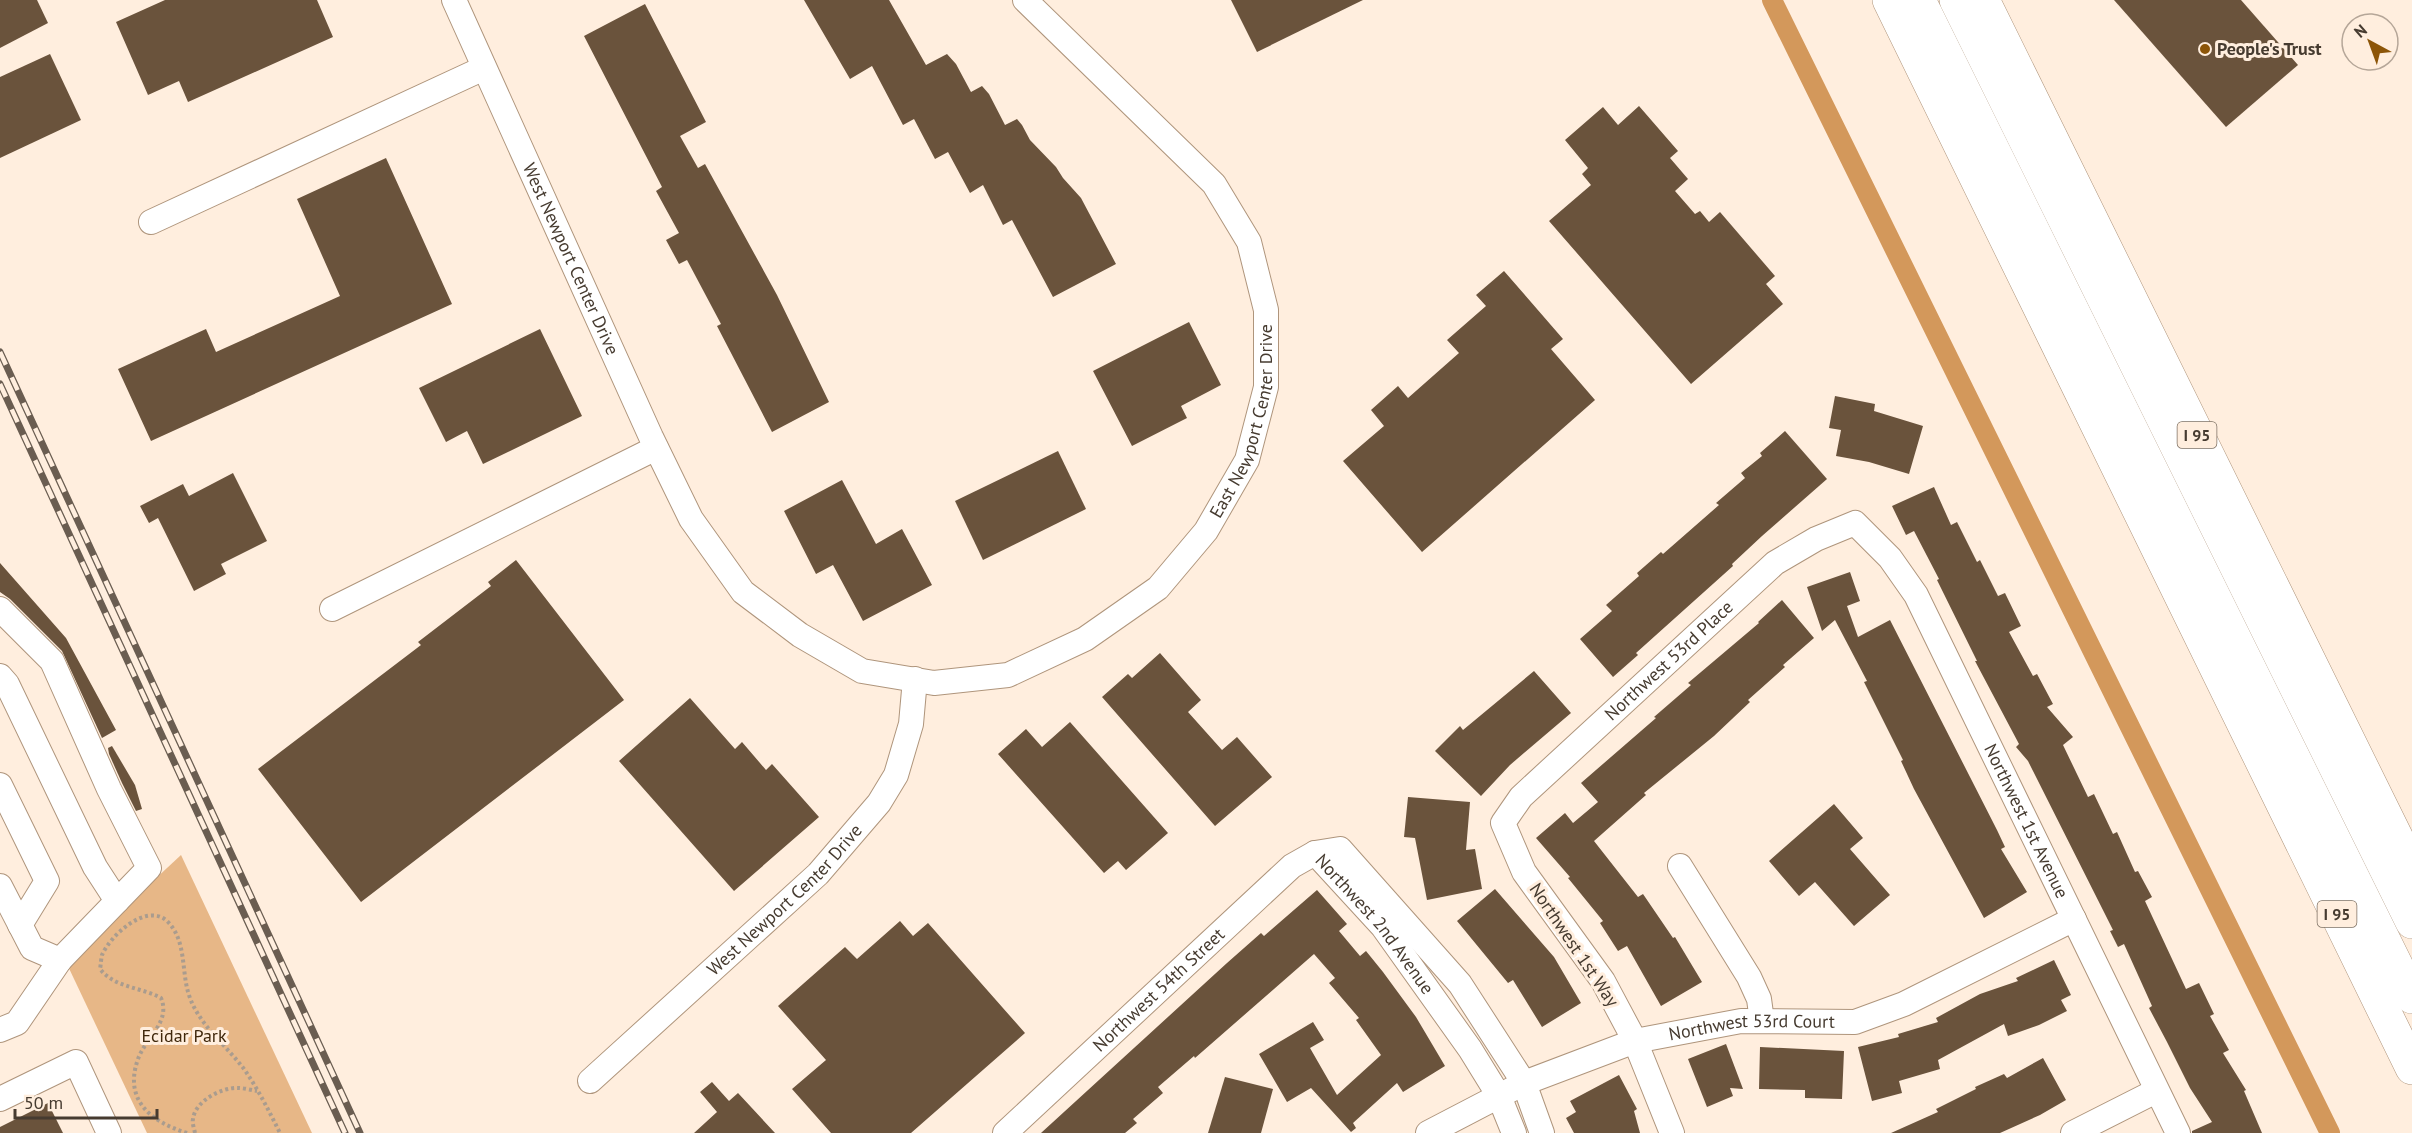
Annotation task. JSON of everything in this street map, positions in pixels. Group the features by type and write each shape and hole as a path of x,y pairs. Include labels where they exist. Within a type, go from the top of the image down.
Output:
{"highway":[{"name":"I 95","path":"1889,0 2412,1068"},
{"path":"1919,0 2412,997"},
{"path":"1956,0 2412,922"},
{"name":"I 95","path":"1983,0 2412,869"}],"street":[{"name":"West Newport Center Drive","path":"454,0 656,448 691,519 743,592 800,635 862,671 934,683 1008,675 1085,639 1158,588"},
{"name":"East Newport Center Drive","path":"1025,0 1214,184 1249,242 1266,310 1266,387 1247,460 1206,531 1158,588"},
{"path":"151,222 484,68"},
{"path":"332,609 656,448"},
{"name":"Northwest 53rd Place","path":"1503,824 1521,797 1775,563 1816,539 1856,524"},
{"name":"Northwest 1st Avenue","path":"1856,524 1890,558 1916,595 2178,1133"},
{"path":"0,609 52,661 109,789 149,868 60,960 17,1023 0,1030"},
{"path":"0,676 7,684 95,867 117,901"},
{"name":"West Newport Center Drive","path":"590,1081 818,874 879,803 896,775 911,724 915,679"},
{"path":"0,786 47,881 20,925"},
{"name":"Northwest 1st Way","path":"1503,824 1524,872 1603,981 1635,1041 1672,1133"},
{"name":"Northwest 2nd Avenue","path":"1315,853 1340,849 1460,984 1524,1083 1542,1133"},
{"name":"Northwest 2nd Avenue","path":"1315,853 1383,927 1470,1049 1499,1096 1514,1133"},
{"name":"Northwest 54th Street","path":"1005,1133 1292,866 1315,853"},
{"path":"1680,866 1749,977 1759,999 1762,1021"},
{"path":"0,886 32,948 60,960"},
{"name":"Northwest 53rd Court","path":"1428,1133 1524,1083 1635,1041 1742,1021 1855,1022 1904,1004 2074,919"},
{"path":"0,1100 76,1062 109,1133"},
{"path":"2073,1133 2156,1091"}],"path":[{"path":"188,1133 158,1121 146,1112 137,1097 135,1079 138,1059 161,1021 165,1008 161,998 148,991 117,983 106,977 100,969 102,956 111,940 142,917 155,915 167,921 177,937 189,996 196,1010 243,1068 280,1133"},
{"path":"195,1133 192,1120 195,1111 209,1098 229,1089 258,1091"}],"green space":[{"name":"Ecidar Park","path":"181,855 312,1133 147,1133 66,962"}],"building":[{"path":"0,0 37,0 48,23 0,48"},
{"path":"165,0 317,0 333,37 188,102 179,81 148,95 116,22"},
{"path":"804,0 889,0 926,65 947,54 956,64 971,92 982,86 989,94 1005,125 1017,119 1030,140 1081,198 1116,264 1053,297 1012,220 1003,225 983,185 970,193 948,152 935,159 914,119 903,125 872,66 850,79"},
{"path":"1231,0 1363,0 1257,52"},
{"path":"2114,0 2241,0 2298,65 2226,127"},
{"path":"645,4 706,122 680,136 698,168 705,164 777,295 829,402 772,432 717,326 721,324 687,260 679,264 666,240 679,233 656,191 662,187 584,36"},
{"path":"50,54 81,120 0,158 0,77"},
{"path":"1639,106 1678,151 1670,158 1688,179 1675,191 1695,214 1700,211 1709,222 1720,212 1775,276 1766,284 1783,304 1691,384 1549,221 1591,185 1582,174 1588,168 1565,140 1603,107 1618,125"},
{"path":"386,158 452,304 151,441 118,369 206,329 216,352 340,296 297,199"},
{"path":"1504,271 1563,339 1551,349 1595,400 1422,552 1343,461 1384,426 1371,410 1398,386 1408,398 1459,353 1447,340 1486,306 1476,295"},
{"path":"1189,322 1221,385 1181,406 1187,418 1132,446 1093,371"},
{"path":"540,329 582,416 483,464 467,431 446,442 419,388"},
{"path":"1835,396 1875,404 1874,411 1923,426 1909,474 1869,462 1836,456 1841,430 1829,428"},
{"path":"1785,431 1827,479 1762,536 1732,564 1733,566 1636,653 1638,655 1613,677 1580,639 1612,611 1606,605 1639,576 1637,573 1661,552 1663,554 1719,505 1716,503 1745,478 1741,473 1762,456 1760,453"},
{"path":"1058,451 1086,509 983,560 955,501"},
{"path":"233,473 267,541 221,564 226,574 194,591 158,518 149,523 140,506 183,484 189,496"},
{"path":"842,480 876,544 902,529 932,585 863,621 833,565 816,574 784,511"},
{"path":"1934,487 1951,525 1957,522 1977,562 1980,560 1998,596 2005,593 2021,626 2009,632 2033,676 2037,674 2053,704 2047,707 2073,737 2063,745 2088,797 2094,794 2113,834 2117,832 2135,872 2138,871 2152,897 2145,901 2186,989 2199,983 2214,1014 2210,1016 2229,1050 2223,1053 2246,1090 2244,1091 2262,1133 2192,1133 2212,1122 2190,1088 2149,1008 2152,1006 2124,944 2118,947 2110,931 2113,930 2028,761 2016,747 2019,744 1975,661 1977,661 1937,580 1939,579 1914,531 1906,535 1892,506"},
{"path":"516,560 624,700 361,902 258,769 421,645 418,642 491,586 488,582"},
{"path":"0,563 66,638 116,730 102,738 62,651 10,599 0,592"},
{"path":"1850,572 1860,601 1847,606 1858,637 1890,620 1997,830 2005,847 2001,849 2027,892 1984,918 1914,789 1901,761 1903,760 1864,682 1867,681 1835,620 1822,631 1807,587"},
{"path":"1782,600 1814,638 1783,665 1785,667 1748,700 1750,702 1714,736 1644,793 1646,795 1594,841 1638,897 1643,894 1673,938 1675,937 1702,982 1661,1006 1627,946 1618,951 1600,923 1603,921 1568,878 1570,877 1536,838 1565,813 1573,823 1598,802 1581,783 1656,718 1654,717 1691,685 1688,683 1759,623"},
{"path":"1160,653 1201,700 1188,712 1222,750 1237,737 1272,777 1215,826 1102,697 1128,674 1132,678"},
{"path":"1534,671 1571,713 1510,765 1481,796 1435,751 1460,726 1463,730"},
{"path":"690,698 735,749 742,742 766,770 772,764 819,817 734,891 619,761"},
{"path":"1070,722 1168,833 1126,870 1118,861 1104,873 998,754 1026,729 1042,747"},
{"path":"112,746 135,785 142,809 136,811 122,783 109,754 108,748"},
{"path":"1408,797 1470,802 1466,850 1475,849 1482,889 1427,900 1415,838 1404,837"},
{"path":"1834,804 1863,838 1850,849 1890,895 1854,926 1815,882 1799,896 1769,861"},
{"path":"1495,889 1554,957 1581,1003 1542,1027 1513,980 1508,983 1457,921"},
{"path":"1317,890 1347,924 1339,931 1360,956 1366,951 1383,972 1416,1017 1445,1066 1403,1092 1397,1083 1353,1123 1356,1128 1351,1132 1311,1088 1287,1102 1259,1054 1313,1022 1324,1040 1310,1048 1337,1095 1381,1055 1356,1020 1359,1018 1329,983 1335,978 1314,954 1195,1058 1194,1056 1158,1087 1163,1093 1133,1119 1137,1123 1125,1133 1041,1133 1261,933 1264,936"},
{"path":"900,921 913,936 928,923 1025,1033 911,1133 831,1133 792,1089 826,1060 778,1006 845,947 857,959"},
{"path":"2054,960 2071,995 2061,1000 2067,1011 2039,1025 2008,1036 2004,1024 1938,1060 1940,1069 1899,1081 1902,1093 1872,1101 1858,1047 1899,1037 1898,1034 1938,1022 1936,1018 1980,994 2018,981 2016,978"},
{"path":"1726,1044 1743,1089 1730,1088 1733,1096 1707,1107 1688,1059"},
{"path":"1760,1047 1844,1051 1842,1099 1805,1098 1805,1090 1759,1089"},
{"path":"2043,1058 2066,1100 2040,1115 2000,1133 1891,1133 1938,1112 1936,1109 1976,1089 1975,1087 2004,1074 2007,1078"},
{"path":"1619,1075 1637,1109 1634,1111 1640,1133 1574,1133 1566,1118 1576,1112 1570,1101"},
{"path":"1225,1077 1273,1089 1261,1133 1208,1133"},
{"path":"712,1082 729,1101 738,1093 775,1133 694,1133 717,1112 700,1092"},
{"path":"48,1103 63,1133 0,1133 0,1127"}],"waterway":[{"path":"1772,0 2330,1133"}],"railway":[{"path":"0,352 360,1133"},
{"path":"0,384 345,1133"}],"place":[{"name":"People's Trust","path":"2205,49"}]}
